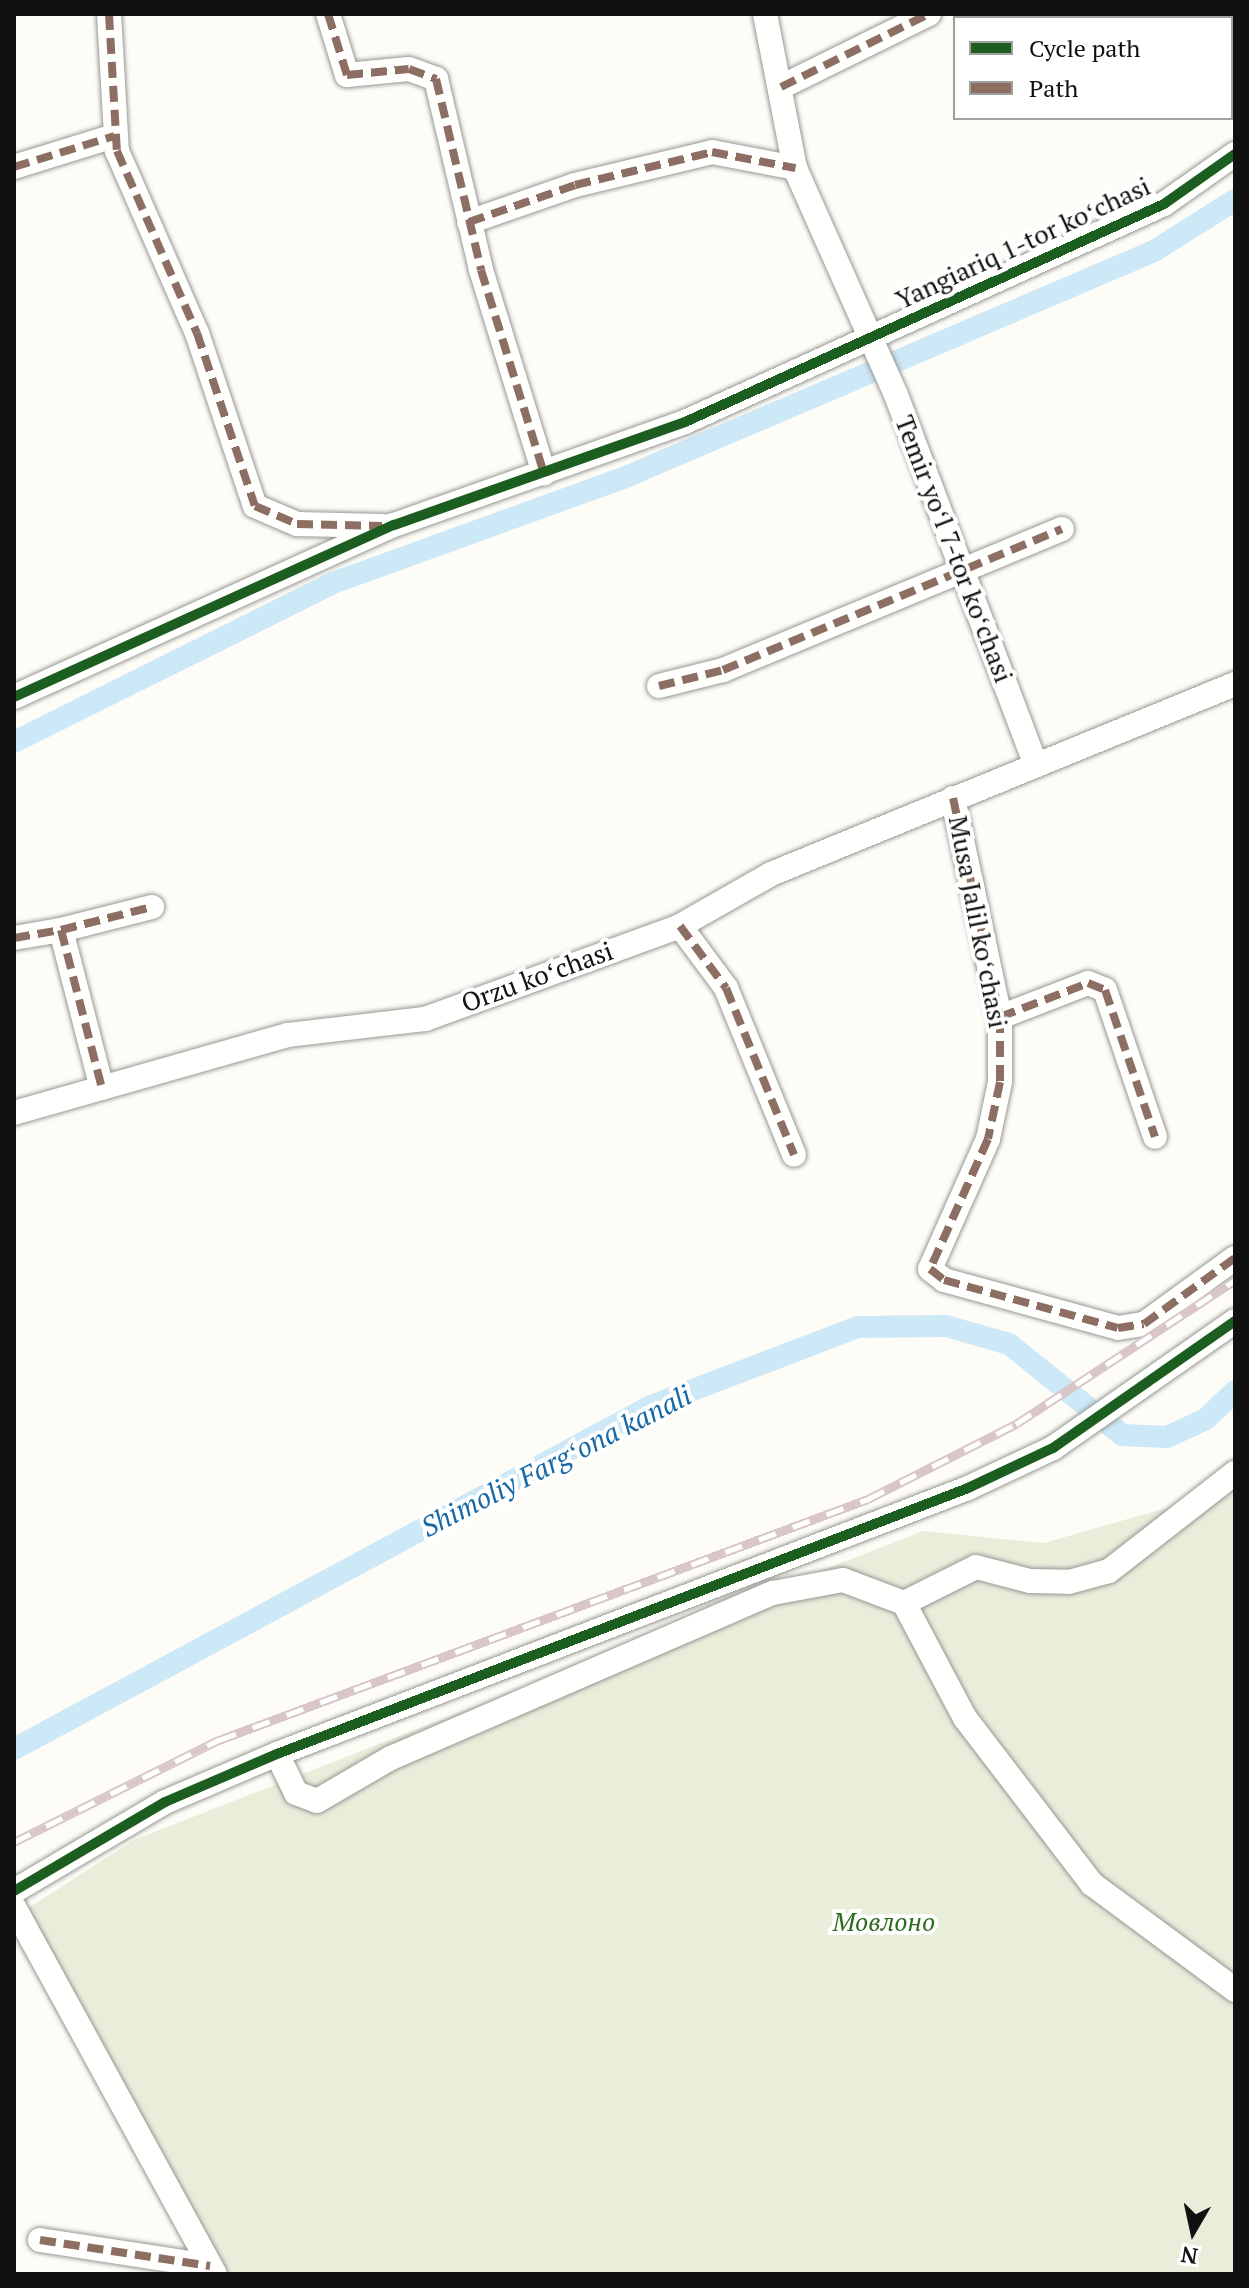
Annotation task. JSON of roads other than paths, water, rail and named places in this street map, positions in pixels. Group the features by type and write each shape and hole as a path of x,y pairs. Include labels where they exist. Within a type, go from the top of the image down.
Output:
{"street":[{"path":"109,14 114,136 197,333 255,506 297,524 394,525"},
{"path":"328,14 347,75 409,69 436,79 469,222 544,473"},
{"name":"Temir yoʻl 7-tor koʻchasi","path":"765,14 795,168 865,339 896,395 1035,763"},
{"path":"781,87 929,14"},
{"path":"14,167 114,136"},
{"path":"469,222 575,185 712,152 795,168"},
{"name":"Yangiariq 1-tor koʻchasi","path":"394,525 685,422 1164,204 1235,154"},
{"path":"14,697 394,525"},
{"path":"659,686 723,670 1062,529"},
{"name":"Orzu koʻchasi","path":"14,1113 288,1035 425,1019 680,926 771,874 1035,763 1235,684"},
{"name":"Musa Jalil koʻchasi","path":"953,798 1000,1017 1000,1082 988,1139 930,1259 936,1277 1118,1328 1144,1324 1235,1258"},
{"path":"14,938 61,930 152,907"},
{"path":"680,926 726,988 794,1155"},
{"path":"61,930 102,1088"},
{"path":"1000,1017 1088,983 1105,990 1155,1137"},
{"path":"14,1891 165,1802 277,1754 760,1574 1053,1448 1235,1321"},
{"path":"904,1603 976,1567 1030,1581 1069,1582 1109,1571 1235,1473"},
{"path":"277,1754 296,1793 317,1801 391,1758 785,1589 843,1580 904,1603 965,1718 1092,1884 1235,1990"},
{"path":"14,1907 212,2270"},
{"path":"40,2240 212,2270"}],"waterway":[{"path":"14,742 333,583 628,476 1154,251 1235,200"},
{"name":"Shimoliy Fargʻona kanali","path":"14,1749 651,1406 858,1327 946,1326 1009,1344 1122,1435 1167,1437 1206,1419 1235,1391"}],"railway":[{"path":"14,1842 219,1740 868,1499 1016,1424 1235,1280"}],"park label":[{"name":"Мовлоно","path":"884,1922"}]}
